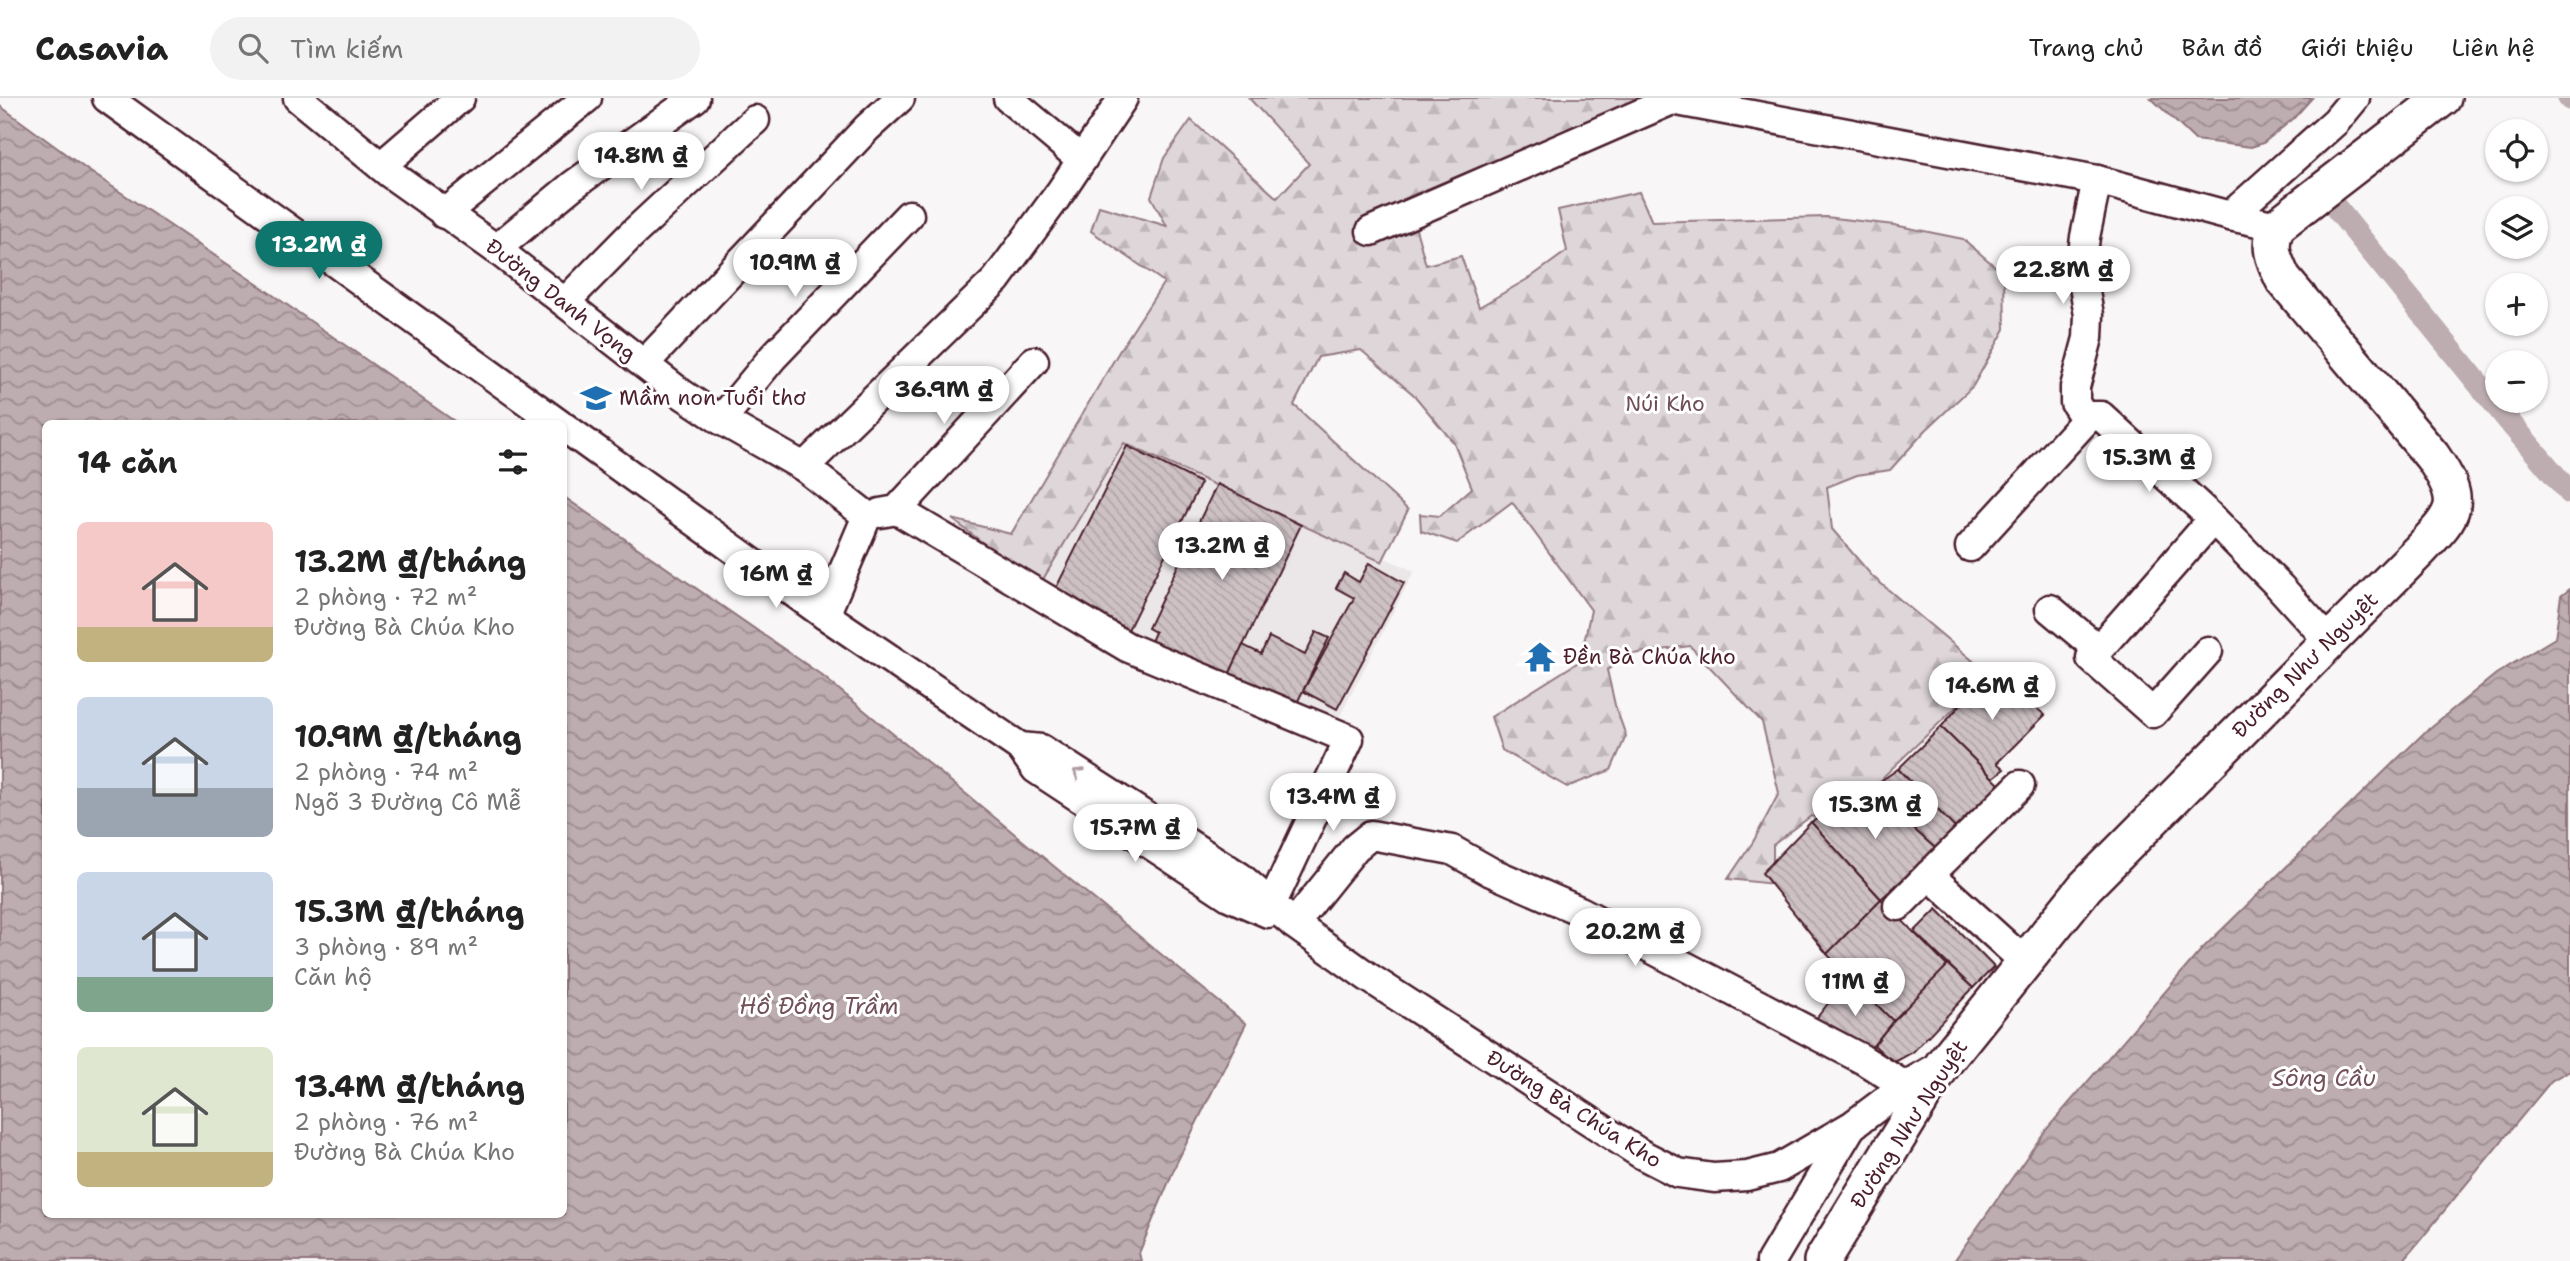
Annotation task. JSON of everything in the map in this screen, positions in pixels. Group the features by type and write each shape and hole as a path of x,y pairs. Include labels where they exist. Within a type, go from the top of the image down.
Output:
{"main road":[{"path":"2277,226 2443,98"},
{"name":"Đường Như Nguyệt","path":"1822,1261 1943,1064 2085,887 2449,518 2454,504 2451,490 2432,456 2283,279 2275,263 2272,248 2271,238 2277,226"}],"street":[{"path":"107,98 553,420"},
{"name":"Đường Danh Vọng","path":"298,98 381,166 496,249 681,394 804,467 867,516"},
{"path":"381,166 460,98"},
{"path":"444,214 587,98"},
{"path":"496,249 572,186 695,98"},
{"path":"644,364 858,138 900,98"},
{"path":"1008,98 1082,160"},
{"path":"804,467 996,280 1123,98"},
{"path":"2336,121 2355,98"},
{"path":"2230,216 2336,121 2369,98"},
{"path":"1371,231 1671,99 2097,180 2277,226"},
{"path":"565,302 629,237 755,120"},
{"path":"2086,420 2075,403 2075,387 2088,338 2089,315 2081,269 2097,180"},
{"path":"721,420 773,357 909,215"},
{"path":"825,615 867,516 897,510 1034,361"},
{"path":"1970,547 2086,420 2091,416 2101,416 2213,519 2329,641"},
{"name":"Đường Bà Chúa Kho","path":"567,429 825,615 1020,747 1036,769 1229,896 1294,925"},
{"path":"897,510 1127,647 1349,740 1271,905"},
{"path":"2208,651 2153,713 2091,658 2213,519"},
{"path":"2050,610 2098,649"},
{"name":"Đường Bà Chúa Kho","path":"1020,747 1041,749 1240,877 1294,925 1368,977 1641,1154 1678,1173 1714,1178 1747,1176 1779,1168 1853,1125 1905,1086 1943,1064"},
{"path":"1898,906 2020,785"},
{"path":"1294,925 1355,848 1371,835 1452,850 1491,872 1580,911 1862,1059 1905,1086"},
{"path":"1929,875 2025,962"},
{"path":"1771,1261 1853,1125"}],"shaded area":[{"path":"1124,443 1414,571 1337,722 1143,651 1039,586"}],"green space":[{"name":"Núi Kho","path":"1249,98 1645,98 1403,199 1416,229 1426,265 1461,256 1479,307 1531,277 1567,251 1558,210 1639,192 1652,222 1826,217 1894,225 1963,239 2004,274 2005,329 1973,386 1926,430 1890,470 1857,475 1827,487 1832,529 1872,576 1985,671 1974,690 1884,776 1865,809 1839,826 1811,816 1773,845 1773,884 1728,879 1753,842 1779,793 1762,722 1690,646 1632,654 1607,670 1626,736 1611,770 1567,787 1502,750 1491,717 1580,661 1591,610 1512,502 1457,543 1421,531 1420,514 1440,516 1472,488 1454,443 1414,395 1361,350 1318,357 1294,405 1408,510 1382,562 1124,443 1039,586 952,519 1011,534 1120,350 1164,282 1091,231 1099,206 1167,226 1151,197 1164,158 1191,120 1277,198 1309,164"}],"water":[{"path":"2151,98 2312,98 2293,119 2263,143 2251,147 2195,140"},
{"name":"Hồ Đồng Trầm","path":"0,106 86,169 453,420 42,420 42,1218 567,1218 567,499 820,674 1246,1024 1177,1162 1139,1253 1141,1261 0,1261"},
{"name":"Sông Cầu","path":"2570,589 2570,1070 2551,1081 2403,1261 1954,1261 2045,1131 2202,949 2426,731 2496,674 2555,638 2561,596"}],"building":[{"path":"1127,446 1201,483 1122,642 1048,604"},
{"path":"1217,484 1301,525 1226,681 1150,644 1155,632 1148,628"},
{"path":"1369,563 1404,583 1337,709 1303,691 1354,598 1336,588 1344,573 1359,582"},
{"path":"1316,632 1329,638 1294,709 1228,677 1243,645 1261,654 1269,637 1305,655"},
{"path":"1990,671 2045,715 1997,763 2004,769 1993,778 1941,727"},
{"path":"1941,727 2002,787 1956,829 1898,769"},
{"path":"1898,769 1956,829 1936,849 1869,789"},
{"path":"1869,789 1936,849 1881,899 1811,822"},
{"path":"1811,822 1881,899 1827,954 1762,873"},
{"path":"1881,899 1948,967 1893,1021 1827,954"},
{"path":"1937,909 1994,967 1973,988 1914,932"},
{"path":"1948,965 1973,988 1913,1052 1893,1063 1874,1045 1893,1021"},
{"path":"1849,977 1893,1021 1864,1057 1815,1020"}],"waterway":[{"path":"2337,209 2570,493"}],"place":[{"name":"Mầm non Tuổi thơ","path":"596,398"},
{"name":"Đền Bà Chúa kho","path":"1540,657"}]}
